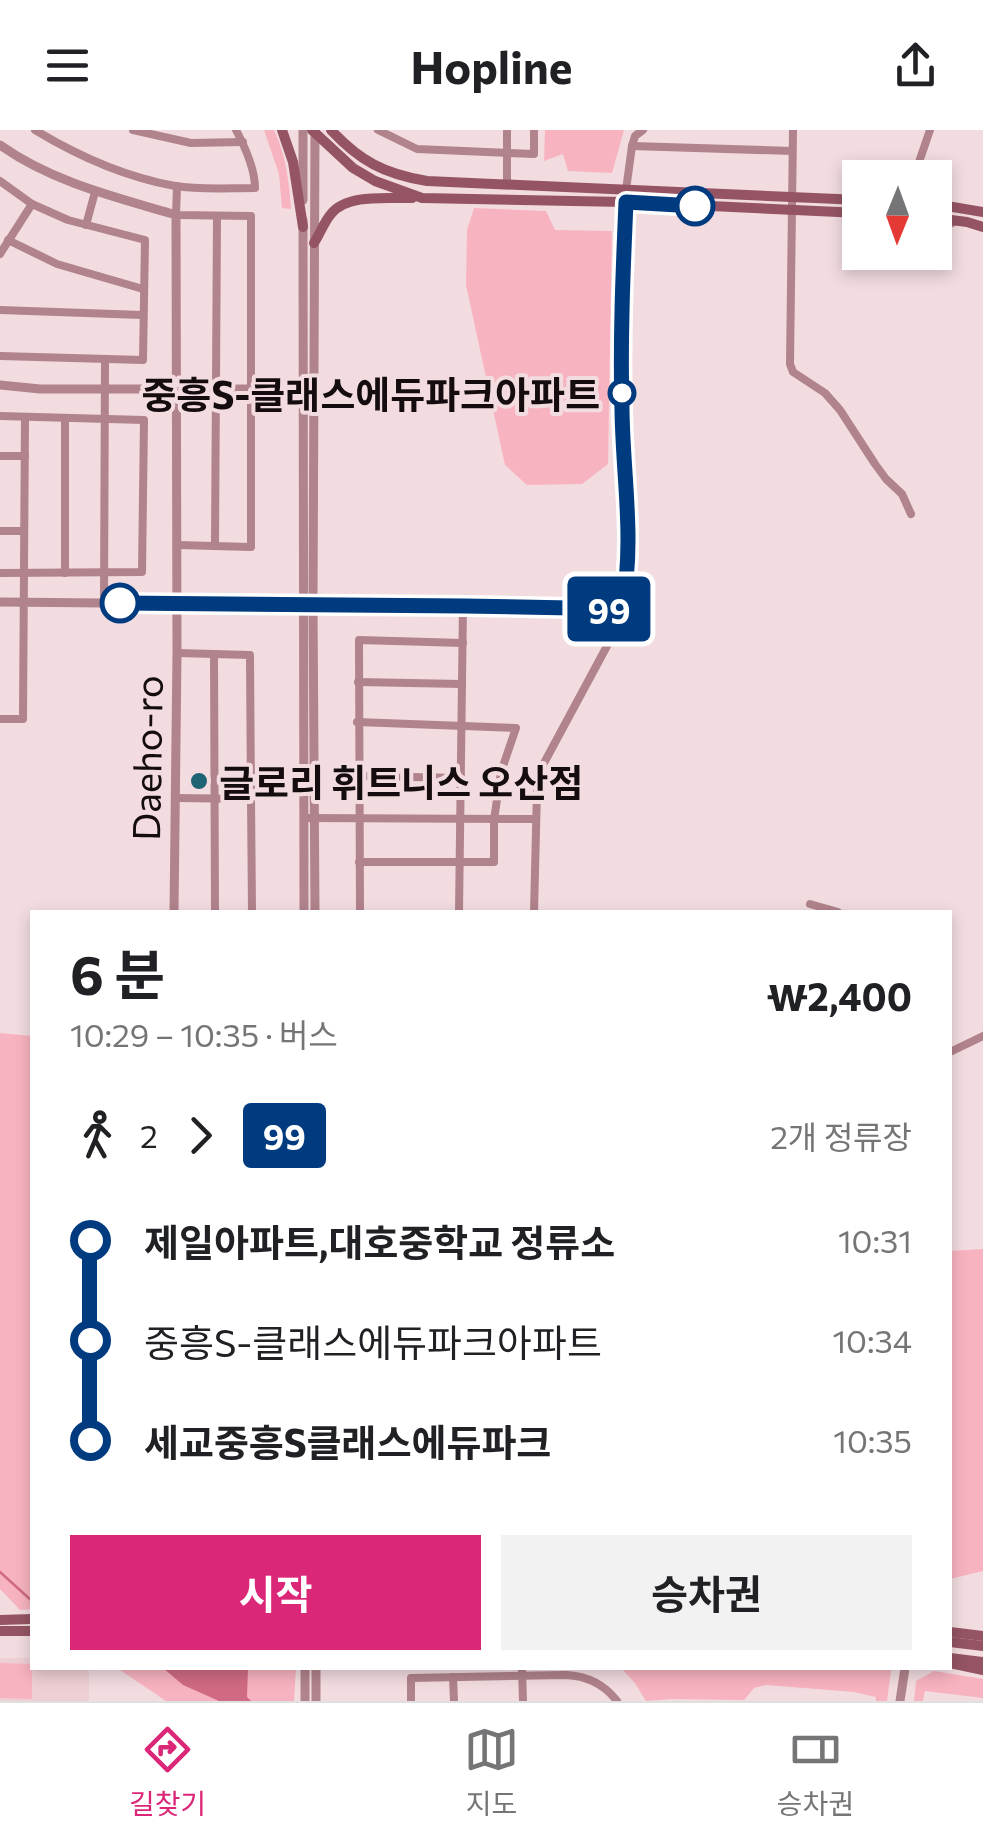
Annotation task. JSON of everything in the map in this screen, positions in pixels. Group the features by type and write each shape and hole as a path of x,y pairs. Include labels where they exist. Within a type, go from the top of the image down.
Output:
{"main road":[{"path":"282,130 292,162 303,227"},
{"path":"330,130 366,163 426,181 842,199"},
{"path":"309,133 375,182 422,198"},
{"path":"314,243 330,215 346,203 362,200 626,202 842,212"},
{"path":"952,205 983,212"},
{"path":"952,220 983,227"},
{"path":"0,1620 30,1619"},
{"path":"0,1631 30,1631"},
{"path":"952,1632 983,1636"},
{"path":"952,1642 983,1646"},
{"path":"952,1660 983,1662"},
{"path":"952,1661 983,1670"}],"street":[{"path":"35,130 71,152 177,186 255,188 255,177 236,130"},
{"path":"133,130 192,143 242,142"},
{"path":"378,130 416,149 534,154 534,130"},
{"path":"507,130 508,184"},
{"path":"534,910 535,819 543,765 607,646 622,609 628,575 630,531 622,412 626,190 632,146 635,136 643,130"},
{"path":"793,130 790,364 793,372 825,394 840,410 886,479 902,494 911,514"},
{"path":"920,160 930,130"},
{"path":"191,131 192,143"},
{"path":"304,910 309,818 303,227 309,133"},
{"path":"308,605 314,243 309,133"},
{"path":"0,145 80,188 176,215 251,216 251,547 177,546"},
{"path":"632,146 792,151"},
{"path":"0,181 32,204 86,225 145,240 143,360 0,356"},
{"path":"177,186 178,388"},
{"path":"86,225 95,192"},
{"path":"0,254 32,204"},
{"path":"215,546 217,216"},
{"path":"952,223 967,222"},
{"path":"8,240 57,264 143,290"},
{"path":"0,310 142,315"},
{"path":"104,603 105,359"},
{"path":"0,385 252,389"},
{"name":"Daeho-ro","path":"174,910 178,388"},
{"path":"0,416 144,420 142,572 0,573"},
{"path":"0,719 22,719 25,418"},
{"path":"64,419 65,572"},
{"path":"0,456 25,456"},
{"path":"0,531 23,531"},
{"path":"0,602 622,609"},
{"path":"460,910 464,606"},
{"path":"360,910 359,640 463,643"},
{"path":"178,652 250,655 252,910"},
{"path":"214,654 215,910"},
{"path":"358,682 462,684"},
{"path":"357,722 516,728 501,772 494,820 494,862 359,862"},
{"path":"360,776 461,778"},
{"path":"176,798 251,799"},
{"path":"309,818 535,819"},
{"path":"309,818 315,910"},
{"path":"810,904 831,910"},
{"path":"952,1051 983,1036"},
{"path":"305,1670 305,1701"},
{"path":"316,1670 316,1701"},
{"path":"900,1701 904,1670"},
{"path":"522,1672 523,1701"},
{"path":"411,1701 411,1678 522,1672 587,1678 605,1687 617,1701"},
{"path":"453,1677 454,1701"}],"shaded area":[{"path":"264,130 274,130 281,149 291,209 282,208 279,174"},
{"path":"545,130 624,130 612,173 568,171 563,154 544,161"},
{"path":"474,208 546,211 555,230 612,231 608,464 582,484 527,485 505,465 466,285 467,230"},
{"path":"0,1033 30,1036 30,1609 20,1610 0,1589"},
{"path":"983,1249 983,1571 952,1579 952,1251"},
{"path":"0,1658 30,1658 30,1670 89,1670 89,1701 0,1701"},
{"path":"0,1663 30,1664 32,1699 0,1698"},
{"path":"120,1670 296,1670 294,1701 166,1701"},
{"path":"165,1670 248,1670 247,1697 251,1701 219,1701 183,1685"},
{"path":"623,1670 891,1671 887,1701 854,1692 766,1685 754,1688 744,1700 646,1701"},
{"path":"934,1671 983,1679 983,1698 925,1691 923,1701 914,1701 916,1681"}],"waterway":[{"path":"0,1572 30,1599"}],"bus line":[{"name":"99","path":"120,603 622,609 630,531 622,412 626,202 695,206"}],"place":[{"name":"중흥S-클래스에듀파크아파트","path":"622,393"},
{"name":"글로리 휘트니스 오산점","path":"199,781"}]}
